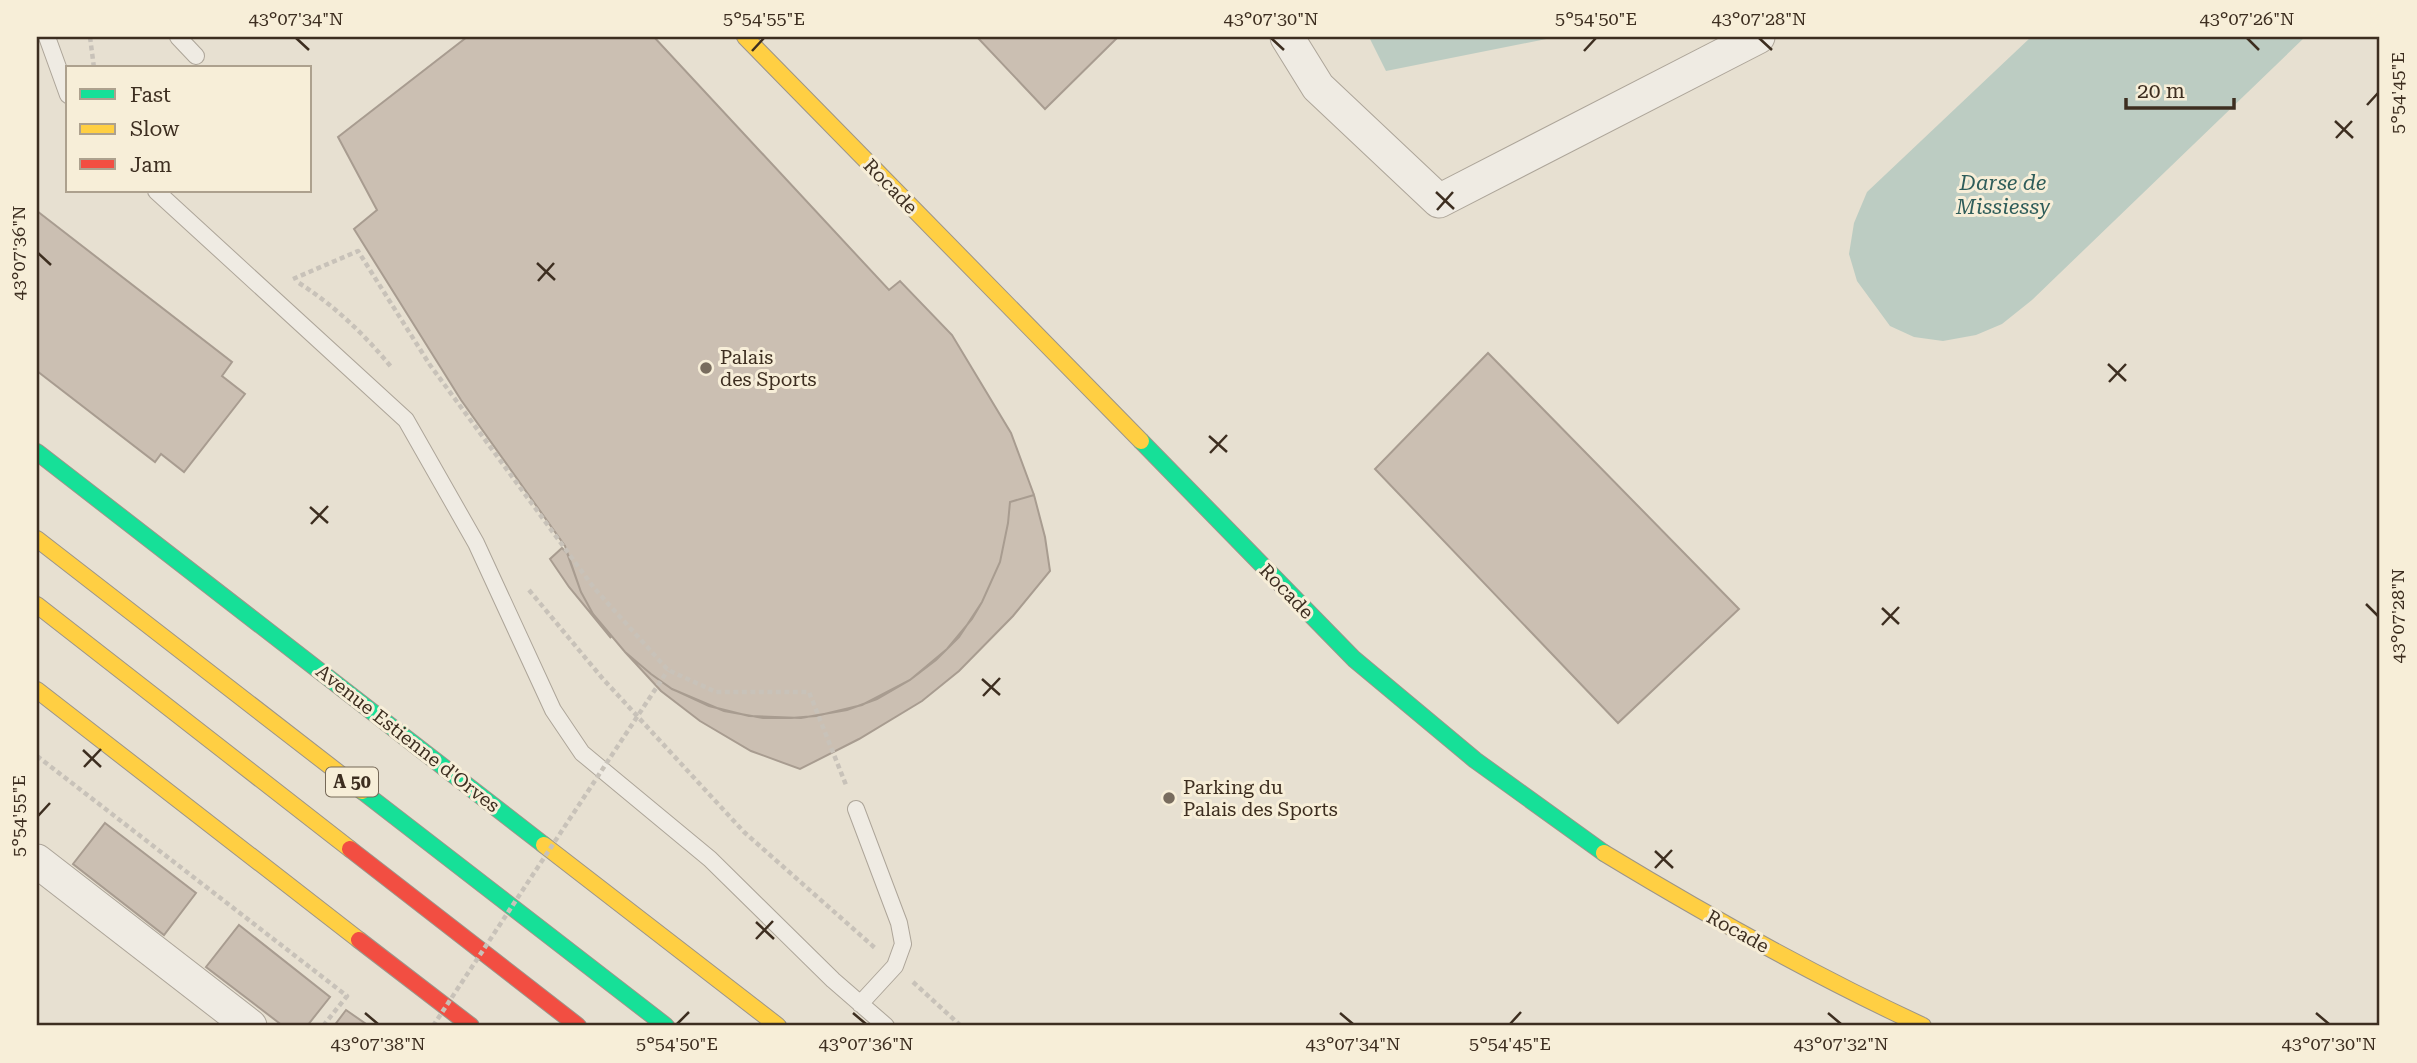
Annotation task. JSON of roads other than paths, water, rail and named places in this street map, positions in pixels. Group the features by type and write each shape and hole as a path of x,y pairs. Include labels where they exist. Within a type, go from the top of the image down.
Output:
{"main road":[{"name":"Rocade","path":"745,37 1354,659 1475,760 1587,843 1722,924 1875,1004 1923,1026"},
{"name":"Avenue Estienne d'Orves","path":"37,452 778,1026"},
{"name":"A 50","path":"37,539 666,1026"},
{"name":"A 50","path":"37,605 578,1026"},
{"path":"37,690 471,1026"}],"street":[{"path":"1287,37 1318,87 1439,201 1758,37"},
{"path":"37,861 250,1026"}],"lane":[{"path":"47,37 66,89"},
{"path":"178,37 197,56"},
{"path":"157,192 406,420 476,542 553,710 582,753 710,859 833,980 886,1026"},
{"path":"856,809 899,923 902,944 895,966 860,1004"}],"water":[{"path":"1369,37 1556,37 1386,71"},
{"name":"Darse de Missiessy","path":"2031,37 2305,37 2032,300 2002,324 1976,335 1943,341 1914,337 1890,326 1857,281 1849,254 1854,223 1867,192"}],"place":[{"name":"Palais des Sports","path":"706,368"},
{"name":"Parking du Palais des Sports","path":"1169,798"}]}
